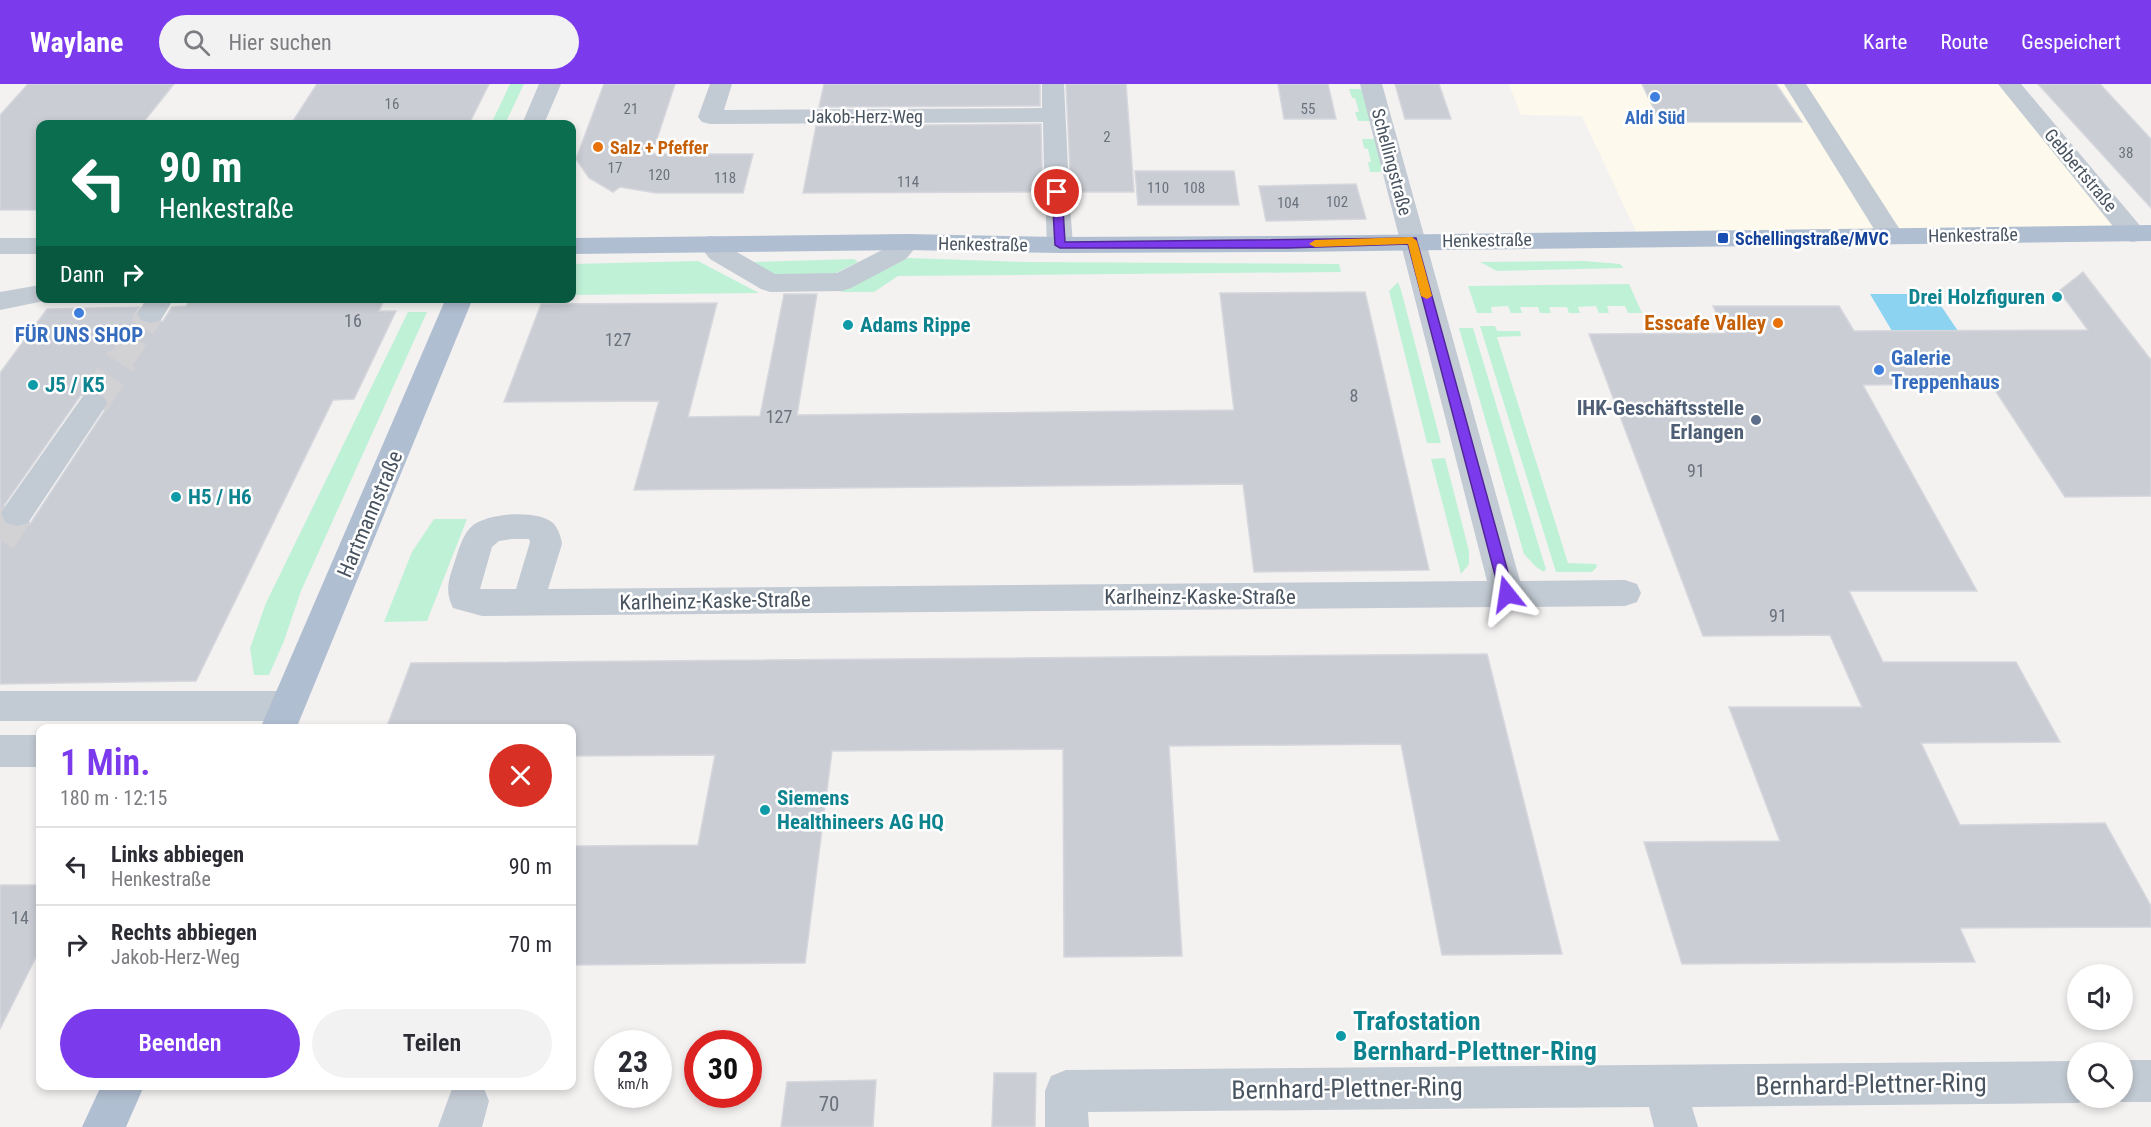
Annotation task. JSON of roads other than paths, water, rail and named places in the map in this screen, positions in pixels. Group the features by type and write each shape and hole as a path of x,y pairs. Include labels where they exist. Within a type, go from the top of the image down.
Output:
{"main road":[{"name":"Henkestraße","path":"576,246 907,242 1060,245 1288,244 2142,234"},
{"name":"Gebbertstraße","path":"2142,234 2151,257"},
{"name":"Hartmannstraße","path":"283,717 458,303"},
{"path":"104,1127 121,1090"}],"street":[{"path":"535,120 550,84"},
{"name":"Jakob-Herz-Weg","path":"721,84 710,117 1055,115"},
{"path":"1053,84 1060,245"},
{"name":"Schellingstraße","path":"1371,84 1412,241"},
{"path":"1795,84 1891,236"},
{"name":"Gebbertstraße","path":"2009,84 2142,234"},
{"path":"1412,241 1507,594"},
{"path":"711,244 719,253 770,283 786,283 842,282 897,253 907,242"},
{"path":"0,246 36,246"},
{"path":"0,301 36,294"},
{"path":"17,514 93,403"},
{"name":"Karlheinz-Kaske-Straße","path":"528,602 1625,593"},
{"path":"0,706 283,717"},
{"path":"0,751 36,751"},
{"path":"2133,1081 2151,1081"},
{"name":"Bernhard-Plettner-Ring","path":"1066,1127 1066,1091 2067,1082"},
{"path":"1664,1085 1676,1127"}],"water":[{"path":"1870,294 1933,294 1958,331 1892,331"}],"tunnel":[{"path":"1056,169 1057,192"},
{"path":"121,360 151,314"},
{"path":"93,403 122,359"},
{"path":"0,540 17,514"}],"place":[{"name":"Aldi Süd","path":"1655,97"},
{"name":"Salz + Pfeffer","path":"598,147"},
{"name":"Schellingstraße/MVC","path":"1723,238"},
{"name":"Drei Holzfiguren","path":"2057,297"},
{"name":"FÜR UNS SHOP","path":"79,313"},
{"name":"Esscafe Valley","path":"1778,323"},
{"name":"Adams Rippe","path":"848,325"},
{"name":"Galerie Treppenhaus","path":"1879,370"},
{"name":"J5 / K5","path":"33,385"},
{"name":"IHK-Geschäftsstelle Erlangen","path":"1756,420"},
{"name":"H5 / H6","path":"176,497"},
{"name":"Siemens Healthineers AG HQ","path":"765,810"},
{"name":"Trafostation Bernhard-Plettner-Ring","path":"1341,1036"}]}
